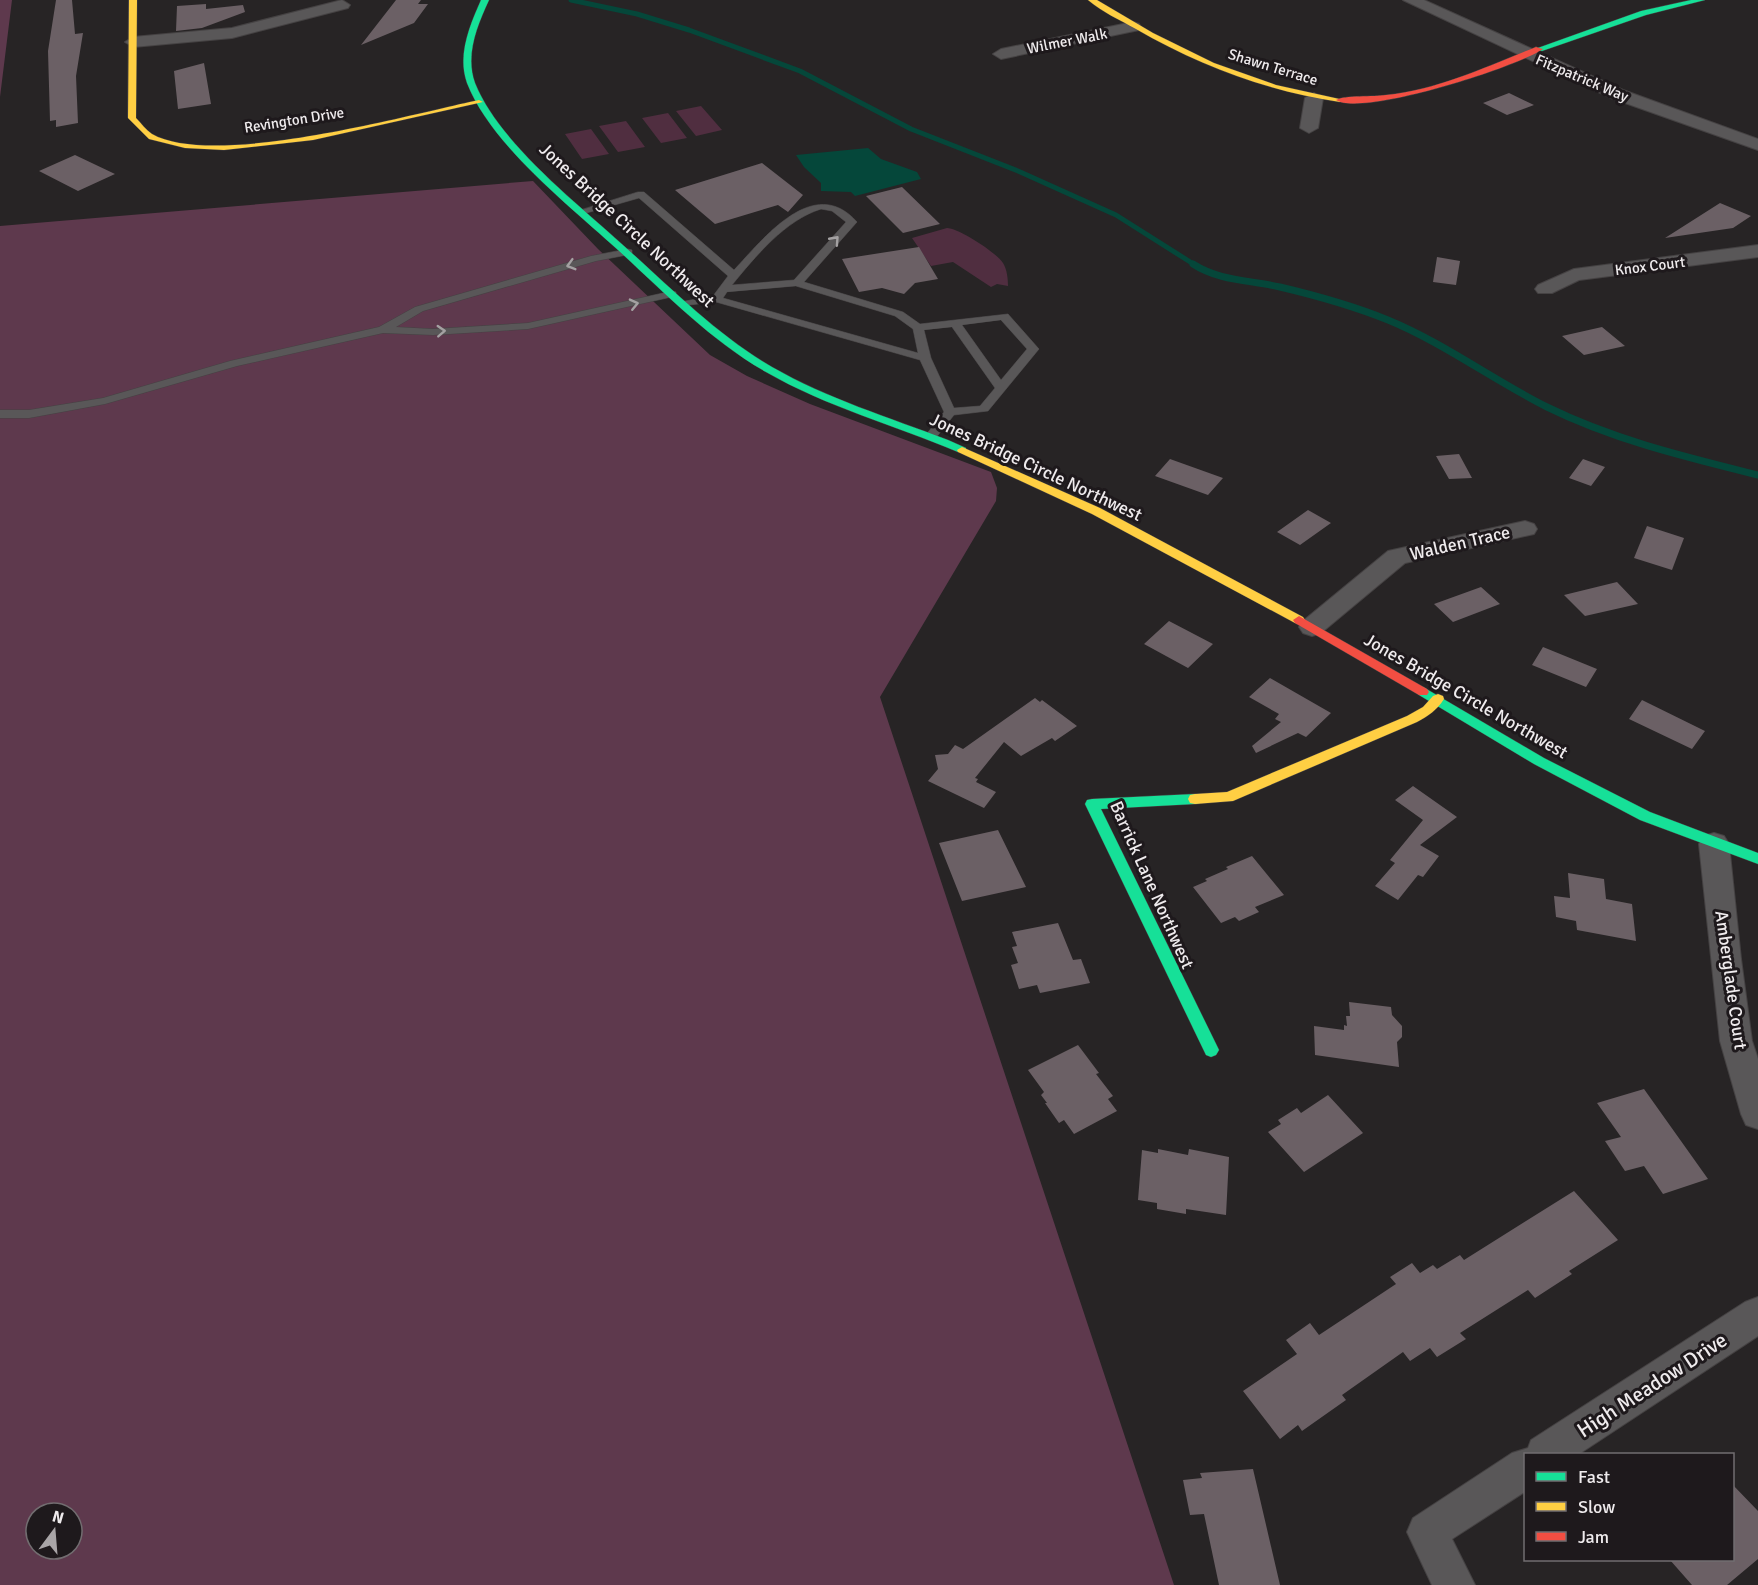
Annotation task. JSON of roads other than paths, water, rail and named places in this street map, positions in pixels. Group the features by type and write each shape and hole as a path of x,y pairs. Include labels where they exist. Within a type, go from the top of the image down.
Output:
{"street":[{"name":"Revington Drive","path":"133,0 132,118 150,137 192,146 262,145 478,102"},
{"name":"Jones Bridge Circle Northwest","path":"485,0 470,33 467,56 470,80 478,102 549,181 672,294 743,353 816,394 931,436 1096,511 1312,627 1438,699 1539,761 1645,816 1758,859"},
{"name":"Shawn Terrace","path":"1092,0 1133,27 1184,55 1314,98 1347,102 1381,99 1425,89 1526,54 1594,27 1661,8 1701,0"},
{"name":"Fitzpatrick Way","path":"1411,0 1617,94 1758,145"},
{"path":"133,42 232,33 342,5"},
{"name":"Wilmer Walk","path":"1001,54 1133,27"},
{"path":"1310,128 1314,98"},
{"name":"Knox Court","path":"1545,289 1574,275 1758,251"},
{"name":"Walden Trace","path":"1312,627 1397,557 1525,529"},
{"name":"Barrick Lane Northwest","path":"1211,1050 1092,804 1228,797 1412,719 1428,710 1438,699"},
{"name":"Amberglade Court","path":"1714,844 1725,959 1736,1041 1758,1114"},
{"name":"High Meadow Drive","path":"1548,1453 1758,1315"},
{"path":"1454,1585 1427,1532 1524,1468"}],"lane":[{"path":"584,211 641,194 734,276"},
{"path":"716,299 734,276 784,224 816,206 832,207 852,222 796,283"},
{"path":"383,330 419,309 595,258 628,252"},
{"path":"724,289 796,283 899,314 918,328 925,358 950,412"},
{"path":"0,414 29,414 105,400 234,363 383,330 433,332 528,326 672,294"},
{"path":"684,304 716,299 925,358"},
{"path":"918,328 1004,316 1034,349 984,409 950,412 931,436"},
{"path":"955,323 1001,388"}],"waterway":[{"path":"571,0 637,14 689,30 800,71 911,129 1018,171 1116,215 1195,265"},
{"path":"1193,264 1213,274 1293,290 1376,315 1409,329 1572,419 1651,447 1758,475"}]}
